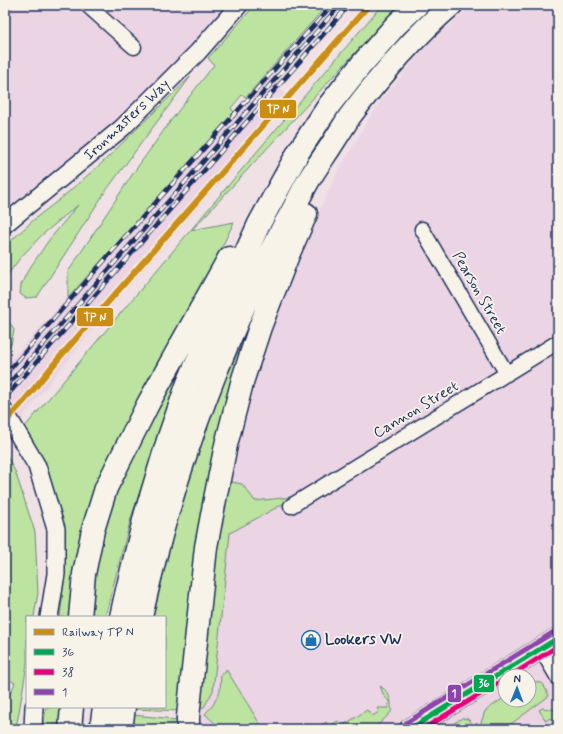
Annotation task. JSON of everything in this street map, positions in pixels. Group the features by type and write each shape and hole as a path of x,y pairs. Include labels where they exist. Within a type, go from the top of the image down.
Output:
{"highway":[{"path":"141,616 136,591 145,516 169,437 188,383 216,318 259,224 299,151 330,104 361,65 396,25 417,5"},
{"path":"122,616 136,591 167,513 195,428 245,304 310,178 350,117 382,76 414,40 451,5"},
{"path":"188,729 206,547 225,452 243,379 260,327 285,262 312,200 347,135 382,76"},
{"path":"80,616 84,574 93,530 106,488 148,404 271,182 299,151"},
{"path":"70,729 72,708"},
{"path":"101,729 104,708"},
{"path":"121,729 124,708"}],"main road":[{"path":"410,729 558,638"}],"street":[{"path":"87,5 134,47"},
{"name":"Ironmasters Way","path":"5,224 122,128 198,52 239,5"},
{"name":"Pearson Street","path":"422,229 507,374"},
{"name":"Cannon Street","path":"291,506 558,342"},
{"path":"5,412 37,466 56,530 56,574 49,616"},
{"path":"541,649 558,678"},
{"path":"28,729 34,708"},
{"path":"33,729 34,708"}],"shaded area":[{"path":"5,5 225,5 194,41 114,126 5,209"},
{"path":"473,5 558,5 558,729 196,729 227,481 254,376 287,282 338,171 379,103 427,45"},
{"path":"267,76 291,100 107,312 5,438 5,366"}],"green space":[{"path":"255,5 327,5 246,97 242,95 231,108 234,112 68,298 68,272 134,172 172,119 214,65 208,58"},
{"path":"382,5 399,5 192,230 234,222 155,374 70,616 60,616 63,582 23,429"},
{"path":"191,76 105,192 37,297 26,298 20,294 21,285 27,272 49,240 78,205 42,235 20,258 7,276 5,284 5,246 38,216 103,162"},
{"path":"209,301 165,417 131,518 105,616 85,616 101,521"},
{"path":"259,308 181,711 133,709 166,708 166,616 153,616 175,527 215,403"},
{"path":"5,312 14,330 11,345 5,348"},
{"path":"5,453 15,471 35,532 38,593 34,616 26,616 26,670 15,729 5,729 5,705 15,683 5,677"},
{"path":"227,481 242,484 255,501 291,497 292,499 230,533 213,691 204,707 197,710 213,564"},
{"path":"226,669 263,729 221,729 205,714 213,705 220,691 221,673 225,673"},
{"path":"537,682 543,684 549,696 537,705"},
{"path":"380,686 387,692 391,702 391,712 374,728 316,729 326,722 329,726 338,721 342,726 367,710 372,716 379,712 377,708 388,708 389,701 384,696"},
{"path":"497,703 497,708 533,708 504,729 479,729 485,711"},
{"path":"46,708 63,708 62,724 54,724 53,729 43,729"},
{"path":"542,708 558,710 558,728 550,718 546,721 539,710"},
{"path":"132,715 166,718 172,721 181,719 180,729 131,729"},
{"path":"462,718 468,719 474,726 472,729 445,729"}],"railway":[{"path":"5,375 116,247 332,5"},
{"path":"5,388 340,5"},
{"path":"5,398 349,5"}],"transit line":[{"path":"5,422 59,358 369,5"},
{"name":"1","path":"406,723 554,632"},
{"name":"36","path":"410,729 558,638"},
{"name":"38","path":"523,668 558,646"},
{"name":"38","path":"423,729 497,684"}],"place":[{"name":"Lookers VW","path":"311,640"}]}
